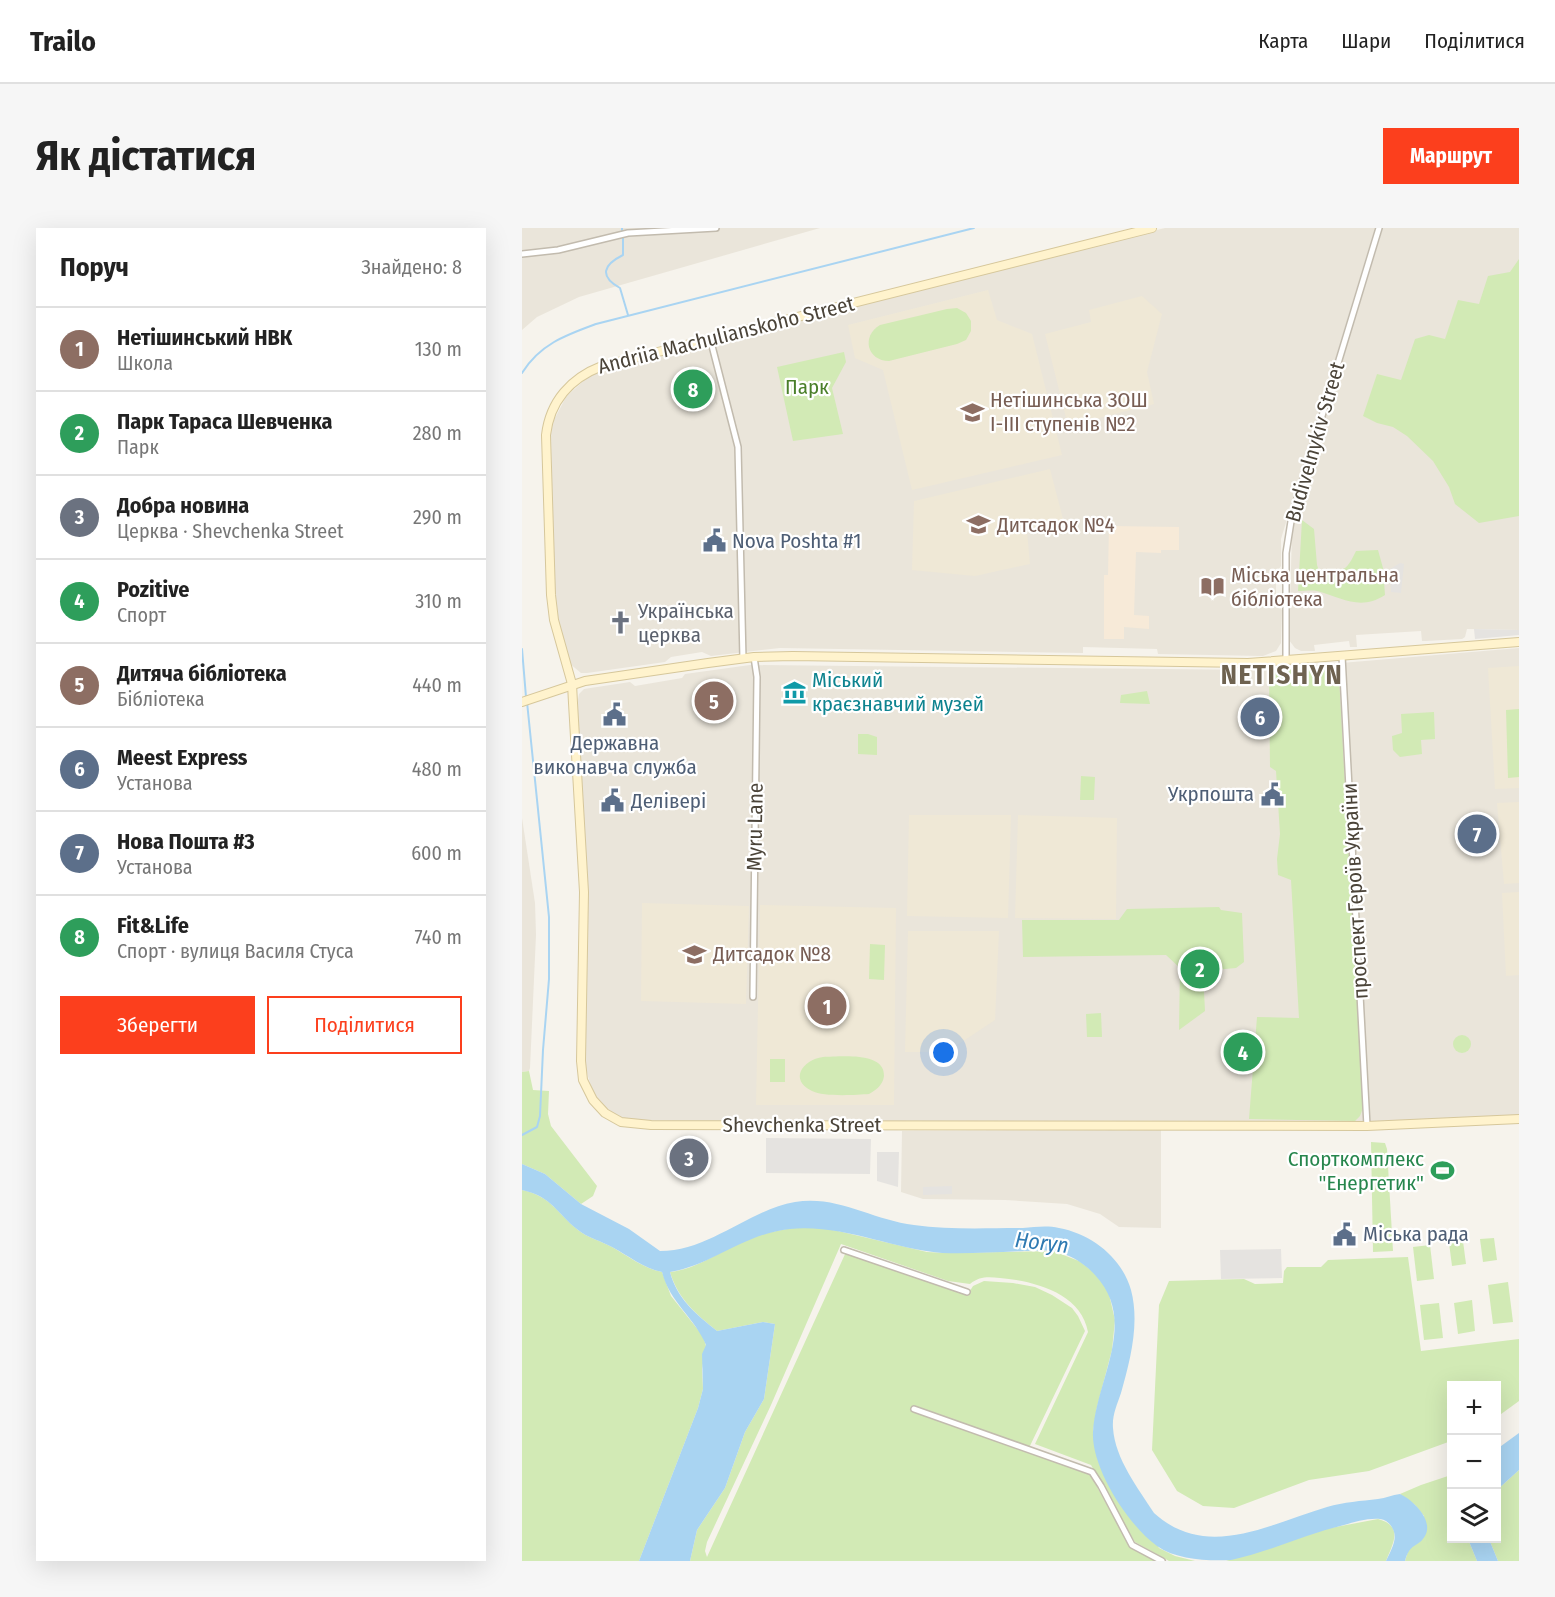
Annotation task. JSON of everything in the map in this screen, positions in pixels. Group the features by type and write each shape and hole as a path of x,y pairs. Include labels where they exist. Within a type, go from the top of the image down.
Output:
{"street":[{"path":"522,254 558,250 628,233 716,228"},
{"name":"Andriia Machulianskoho Street","path":"572,684 554,620 551,595 546,450 550,414 570,384 589,371 710,338 1152,228"},
{"name":"Budivelnykiv Street","path":"1286,661 1286,553 1292,515 1379,228"},
{"path":"710,338 738,447 743,658"},
{"path":"522,702 572,684 754,657 1248,663 1519,642"},
{"name":"проспект Героїв України","path":"1342,656 1366,1126"},
{"name":"Myru Lane","path":"753,997 758,677 754,657"},
{"name":"Shevchenka Street","path":"572,684 584,892 582,1066 584,1080 592,1100 615,1119 630,1124 651,1125 1366,1126 1519,1119"},
{"path":"844,1250 967,1292"},
{"path":"914,1409 1092,1472 1132,1545 1162,1561"}],"shaded area":[{"path":"522,228 820,228 579,297 537,317 522,330"},
{"path":"1165,228 1375,228 1281,539 1281,566 1276,573 1276,604 1282,610 1281,643 1276,651 1263,656 1158,654 1157,649 1083,647 1083,653 780,648 711,656 702,652 671,657 665,662 587,673 581,673 569,663 557,619 554,589 551,433 554,420 566,397 591,374 814,315"},
{"path":"1383,228 1519,228 1519,630 1467,629 1462,639 1426,641 1422,641 1421,631 1356,635 1357,647 1350,647 1349,641 1314,645 1315,651 1301,651 1295,648 1289,640 1292,532 1301,495"},
{"name":"Нетішинська ЗОШ І-ІІІ ступенів №2","path":"988,290 997,320 1032,334 1062,455 912,490 883,370 855,358 848,325"},
{"path":"1142,296 1162,314 1147,372 1154,404 1068,426 1045,334 1091,322 1089,310"},
{"name":"Дитсадок №4","path":"1050,469 1063,519 1027,531 1030,564 975,576 912,570 914,501"},
{"path":"1109,526 1179,527 1179,550 1161,550 1161,553 1136,552 1134,615 1149,616 1149,629 1124,627 1124,639 1104,639 1104,575 1108,575"},
{"path":"1400,563 1404,564 1401,593 1391,592 1390,569"},
{"path":"1474,629 1519,630 1519,635 1475,639"},
{"path":"1519,648 1519,1115 1383,1123 629,1120 606,1108 593,1093 585,1066 588,895 577,705 579,694 584,689 630,682 635,686 682,678 685,674 750,665 1259,670"},
{"path":"1519,666 1519,788 1495,789 1488,668"},
{"path":"1519,802 1519,883 1504,884 1497,803"},
{"path":"909,815 1011,815 1008,918 907,916"},
{"path":"1018,815 1117,818 1116,919 1015,918"},
{"path":"522,818 535,903 536,935 530,1068 529,1071 522,1072"},
{"path":"1519,892 1519,975 1506,976 1502,893"},
{"name":"Дитсадок №8","path":"642,903 749,906 746,1004 641,1001"},
{"path":"760,905 896,908 894,1105 756,1105"},
{"path":"908,931 999,931 995,1020 947,1052 905,1052"},
{"path":"1161,1130 1161,1228 1119,1227 1100,1214 1067,1204 1005,1200 923,1199 901,1192 902,1131"},
{"path":"766,1138 871,1139 870,1174 766,1173"},
{"path":"877,1152 899,1152 898,1187 877,1181"},
{"path":"952,1186 952,1194 923,1195 923,1187"},
{"path":"1281,1249 1282,1278 1221,1279 1220,1250"}],"green space":[{"path":"1519,259 1519,516 1479,523 1455,504 1449,487 1433,461 1407,436 1393,427 1363,416 1377,374 1401,380 1415,339 1429,335 1445,339 1458,300 1479,304 1488,276 1510,272"},
{"path":"957,308 966,313 971,321 971,331 966,340 889,361 882,360 871,353 870,335 880,325"},
{"name":"Парк","path":"844,352 846,362 832,388 843,434 793,441 777,367"},
{"path":"1302,520 1314,529 1320,574 1344,569 1356,551 1378,550 1383,568 1385,595 1376,600 1359,603 1317,591 1298,591"},
{"path":"1324,666 1334,669 1339,677 1363,1108 1355,1121 1249,1119 1257,1017 1299,1018 1291,880 1278,875 1280,834 1276,771 1270,767 1269,670"},
{"path":"1147,691 1150,704 1120,703 1121,695"},
{"path":"1519,709 1519,777 1508,778 1506,710"},
{"path":"1434,712 1435,739 1421,740 1422,754 1400,757 1393,750 1392,736 1402,733 1401,714"},
{"path":"858,734 877,737 877,755 858,754"},
{"path":"1081,776 1095,777 1094,800 1080,800"},
{"path":"1219,907 1221,910 1242,913 1244,962 1236,968 1203,971 1205,1011 1179,1030 1180,968 1166,955 1023,957 1022,920 1119,920 1127,909"},
{"path":"870,944 885,945 884,980 869,979"},
{"path":"1101,1013 1102,1037 1087,1037 1086,1014"},
{"path":"1458,1035 1466,1035 1471,1040 1469,1051 1458,1053 1453,1048 1453,1040"},
{"path":"850,1056 877,1062 884,1076 882,1082 869,1094 840,1095 812,1091 801,1081 801,1071 809,1062 823,1057"},
{"path":"770,1059 785,1059 785,1082 770,1082"},
{"path":"529,1071 533,1090 549,1091 548,1114 551,1126 597,1186 593,1196 581,1204 545,1174 522,1164 522,1072"},
{"path":"1371,1142 1385,1143 1387,1149 1393,1251 1373,1252"},
{"path":"522,1190 540,1196 586,1235 642,1265 662,1272 671,1296 703,1336 706,1346 702,1369 703,1389 698,1408 639,1561 522,1561"},
{"path":"793,1228 821,1228 838,1231 927,1252 1053,1251 1079,1261 1091,1270 1104,1284 1109,1294 1115,1320 1112,1350 1093,1431 1159,1548 1175,1556 1195,1561 1169,1561 1135,1542 1091,1465 1035,1444 1088,1332 1084,1319 1066,1299 1041,1286 1027,1282 992,1277 981,1278 970,1284 948,1281 841,1244 771,1405 707,1542 705,1551 707,1557 846,1252 968,1294 973,1286 984,1281 1035,1287 1072,1308 1085,1331 1028,1450 1090,1474 1130,1547 1157,1561 690,1561 697,1530 725,1488 745,1432 764,1399 775,1324 763,1322 717,1331 683,1298 670,1272 699,1264 749,1239"},
{"path":"1494,1238 1497,1260 1483,1262 1480,1239"},
{"path":"1463,1241 1466,1264 1452,1266 1449,1243"},
{"path":"1430,1245 1434,1279 1417,1281 1413,1247"},
{"path":"1408,1257 1421,1351 1519,1339 1519,1401 1501,1414 1501,1381 1447,1381 1447,1442 1369,1471 1309,1480 1234,1508 1203,1506 1177,1491 1152,1450 1159,1305 1169,1281 1244,1279 1255,1284 1283,1283 1284,1271 1287,1267 1321,1267 1328,1260"},
{"path":"1508,1282 1513,1322 1493,1324 1488,1285"},
{"path":"1472,1300 1475,1331 1458,1334 1454,1303"},
{"path":"1439,1303 1443,1338 1424,1340 1420,1305"},
{"path":"1519,1470 1519,1561 1498,1561 1491,1543 1501,1543 1501,1486"},
{"path":"1447,1476 1447,1543 1470,1543 1477,1561 1405,1561 1409,1548 1420,1540 1424,1516 1415,1505 1400,1494"},
{"path":"1378,1519 1386,1522 1394,1531 1393,1542 1386,1561 1226,1561 1325,1529"}],"water":[{"name":"Horyn","path":"522,1164 545,1174 581,1204 629,1229 660,1251 678,1249 712,1238 778,1206 811,1201 840,1205 914,1225 941,1228 1041,1226 1071,1231 1104,1249 1121,1268 1131,1290 1134,1303 1133,1342 1114,1414 1113,1428 1123,1462 1154,1513 1174,1527 1195,1535 1217,1537 1261,1529 1333,1505 1381,1499 1400,1494 1421,1511 1427,1524 1425,1536 1409,1551 1405,1561 1386,1561 1395,1535 1391,1525 1380,1519 1362,1520 1231,1560 1193,1559 1165,1551 1146,1537 1123,1510 1113,1495 1098,1462 1093,1432 1112,1351 1114,1312 1108,1293 1088,1268 1071,1257 1052,1251 942,1253 904,1247 848,1233 810,1228 790,1229 757,1237 700,1263 670,1272 682,1298 717,1331 763,1322 775,1324 764,1399 745,1432 725,1488 697,1530 690,1561 639,1561 698,1408 703,1389 702,1354 706,1345 671,1293 662,1272 642,1265 586,1235 571,1224 548,1201 522,1190"},
{"path":"1519,1433 1519,1470 1501,1486 1501,1446"},
{"path":"1470,1543 1491,1543 1498,1561 1477,1561"}],"waterway":[{"path":"522,373 537,355 554,342 596,324 974,228"},
{"path":"623,238 623,255 611,263 606,275 613,284 620,288 628,315"},
{"path":"522,649 526,697"},
{"path":"522,1135 537,1127 540,1116 549,979 549,917 527,702"}],"place":[{"name":"Fit&Life","path":"693,389"},
{"name":"Нетішинська ЗОШ І-ІІІ ступенів №2","path":"972,412"},
{"name":"Дитсадок №4","path":"979,525"},
{"name":"Nova Poshta #1","path":"714,541"},
{"name":"Міська центральна бібліотека","path":"1213,587"},
{"name":"Українська церква","path":"620,623"},
{"name":"Міський краєзнавчий музей","path":"794,692"},
{"name":"Дитяча бібліотека","path":"714,701"},
{"name":"Державна виконавча служба","path":"615,715"},
{"name":"Meest Express","path":"1260,717"},
{"name":"Укрпошта","path":"1272,794"},
{"name":"Делівері","path":"613,801"},
{"name":"Нова Пошта #3","path":"1477,834"},
{"name":"Дитсадок №8","path":"695,954"},
{"name":"Парк Тараса Шевченка","path":"1200,969"},
{"name":"Нетішинський НВК","path":"827,1006"},
{"name":"Pozitive","path":"1243,1052"},
{"name":"Добра новина","path":"689,1158"},
{"name":"Спорткомплекс \"Енергетик\"","path":"1442,1171"},
{"name":"Міська рада","path":"1345,1234"}],"district":[{"name":"NETISHYN","path":"1282,675"}]}
